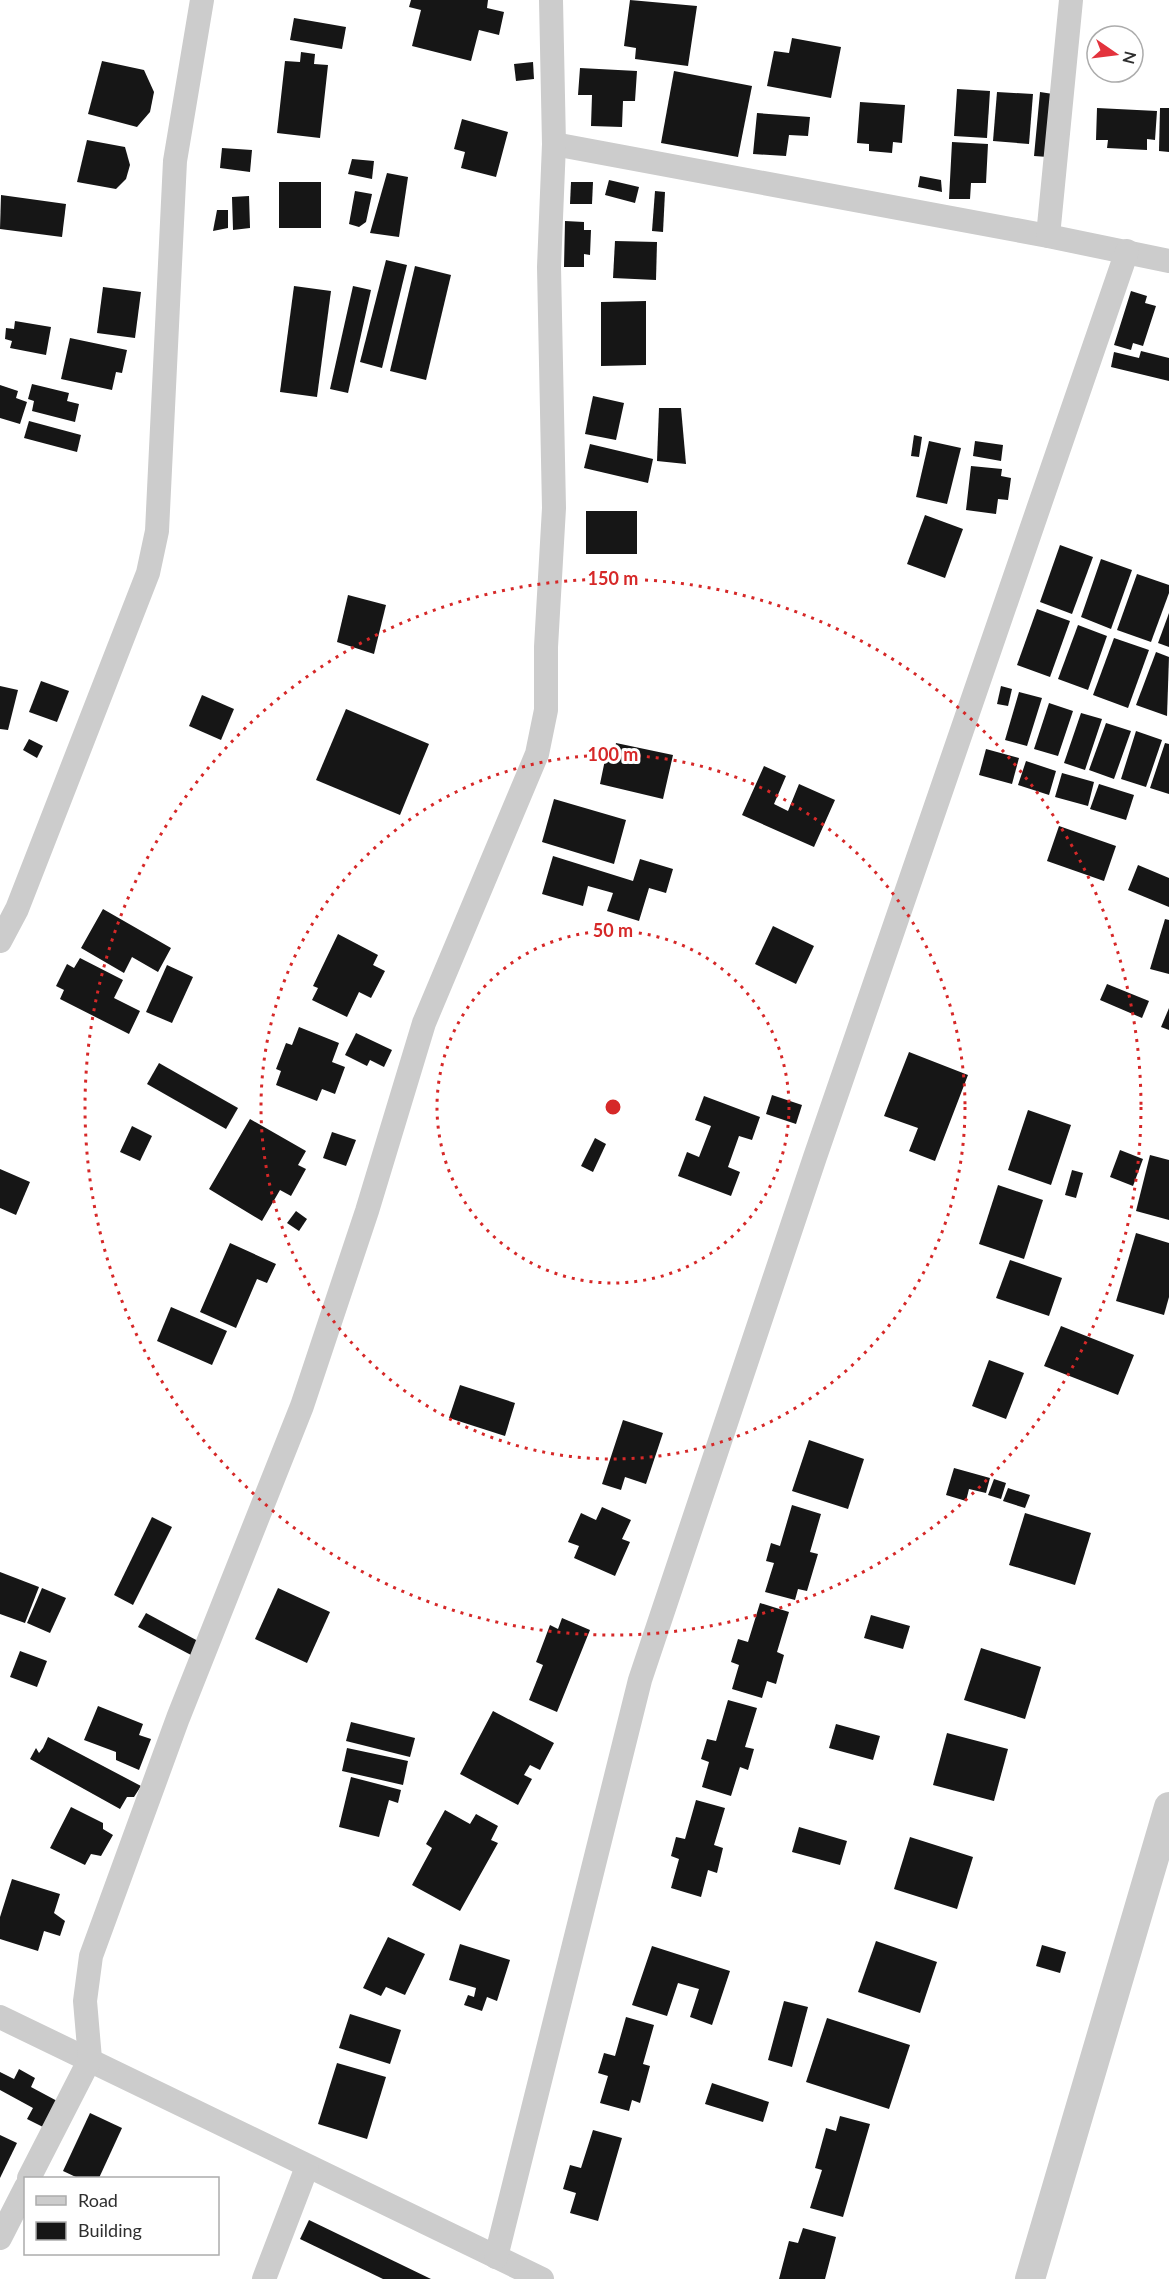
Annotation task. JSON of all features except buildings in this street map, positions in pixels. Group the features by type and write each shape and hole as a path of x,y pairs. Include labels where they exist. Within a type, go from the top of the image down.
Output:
{"street":[{"path":"0,941 21,898 148,573 157,531 175,161 202,0"},
{"path":"31,2177 90,2059 86,2001 91,1956 178,1718 302,1406 368,1211 424,1023 537,754 546,710 546,647 554,508 549,267 554,144 551,0"},
{"path":"1048,236 1071,0"},
{"path":"554,144 1127,251 1169,261"},
{"path":"496,2257 640,1680 811,1168 1127,251"},
{"path":"1030,2279 1169,1807"},
{"path":"0,2017 542,2279"},
{"path":"264,2279 307,2167"},
{"path":"0,2238 24,2191"}]}
